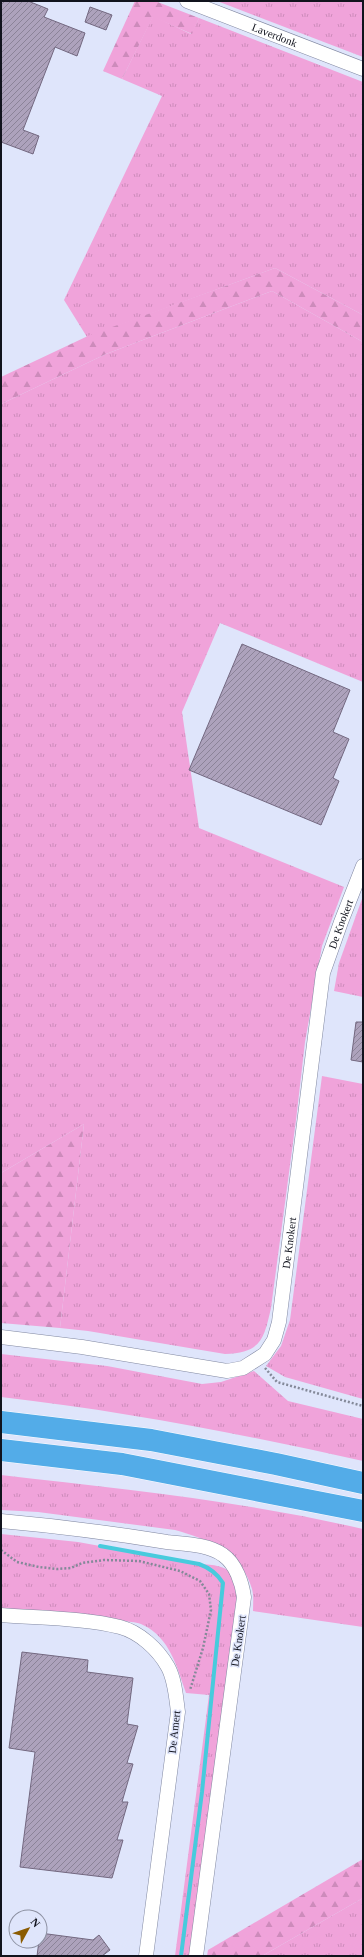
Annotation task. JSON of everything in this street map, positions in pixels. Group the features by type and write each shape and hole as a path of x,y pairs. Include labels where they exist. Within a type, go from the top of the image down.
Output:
{"highway":[{"path":"1,1422 151,1440 276,1464 363,1483"},
{"path":"1,1450 122,1464 363,1511"}],"street":[{"name":"Laverdonk","path":"187,1 363,69"},
{"name":"De Knokert","path":"1,1338 82,1347 219,1371 243,1368 259,1360 270,1347 279,1322 323,974 363,866"},
{"name":"De Knokert","path":"1,1521 98,1531 203,1547 223,1555 242,1583 244,1597 196,1956"},
{"name":"De Amert","path":"1,1615 89,1622 120,1627 138,1635 155,1649 168,1667 174,1686 178,1712 146,1956"}],"path":[{"path":"259,1360 277,1382 363,1406"},
{"path":"1,1550 18,1562 39,1568 57,1569 71,1568 82,1563 122,1560 139,1561 180,1571 200,1581 209,1594 211,1610 204,1648 190,1690 190,1696"},
{"path":"188,1684 190,1690"}],"green space":[{"path":"135,1 155,1 199,18 192,34 153,17 122,79 103,71"},
{"path":"217,1 363,1 363,57"},
{"path":"153,16 191,34 199,18 363,82 363,315 275,268 87,337 64,300 162,96 122,79"},
{"path":"275,268 363,315 363,342 272,291 106,354 1,404 1,377 90,335"},
{"path":"272,291 363,342 363,682 220,623 182,712 199,828 344,887 322,946 305,1042 271,1308 266,1328 263,1336 254,1347 246,1351 225,1354 88,1331 60,1328 84,1124 1,1173 1,404 106,354"},
{"path":"363,896 363,997 334,991 339,963"},
{"path":"322,1076 363,1084 363,1399 285,1377 266,1366 281,1346 290,1320"},
{"path":"84,1124 60,1328 1,1323 1,1173"},
{"path":"1,1354 107,1366 202,1384 221,1382 254,1371 288,1401 363,1419 363,1461 138,1416 1,1397"},
{"path":"1,1475 228,1503 318,1519 363,1529 363,1627 253,1611 252,1589 247,1576 240,1566 222,1549 200,1538 175,1530 38,1512 1,1510"},
{"path":"1,1534 78,1542 199,1564 214,1565 224,1568 231,1573 235,1579 237,1596 235,1620 189,1956 175,1956 209,1695 186,1693 176,1663 166,1645 160,1637 141,1624 1,1608"},
{"path":"363,1859 363,1898 262,1956 207,1956 208,1950"},
{"path":"363,1898 363,1956 262,1956"}],"building":[{"path":"1,1 28,1 48,9 44,17 85,33 77,56 55,47 23,130 39,136 33,154 1,142"},
{"path":"90,7 112,15 106,30 85,22"},
{"path":"242,644 350,690 333,732 349,739 333,778 339,781 321,825 189,770"},
{"path":"356,1022 363,1022 363,1062 351,1060"},
{"path":"22,1652 88,1660 87,1672 133,1678 127,1724 138,1726 127,1763 133,1764 122,1802 128,1802 117,1840 123,1840 112,1878 20,1867 35,1752 9,1748"},
{"path":"48,1934 93,1940 99,1935 110,1950 102,1956 37,1956 38,1949 48,1949"}],"waterway":[{"path":"100,1546 199,1564 213,1571 223,1583 202,1792 181,1956"}]}
